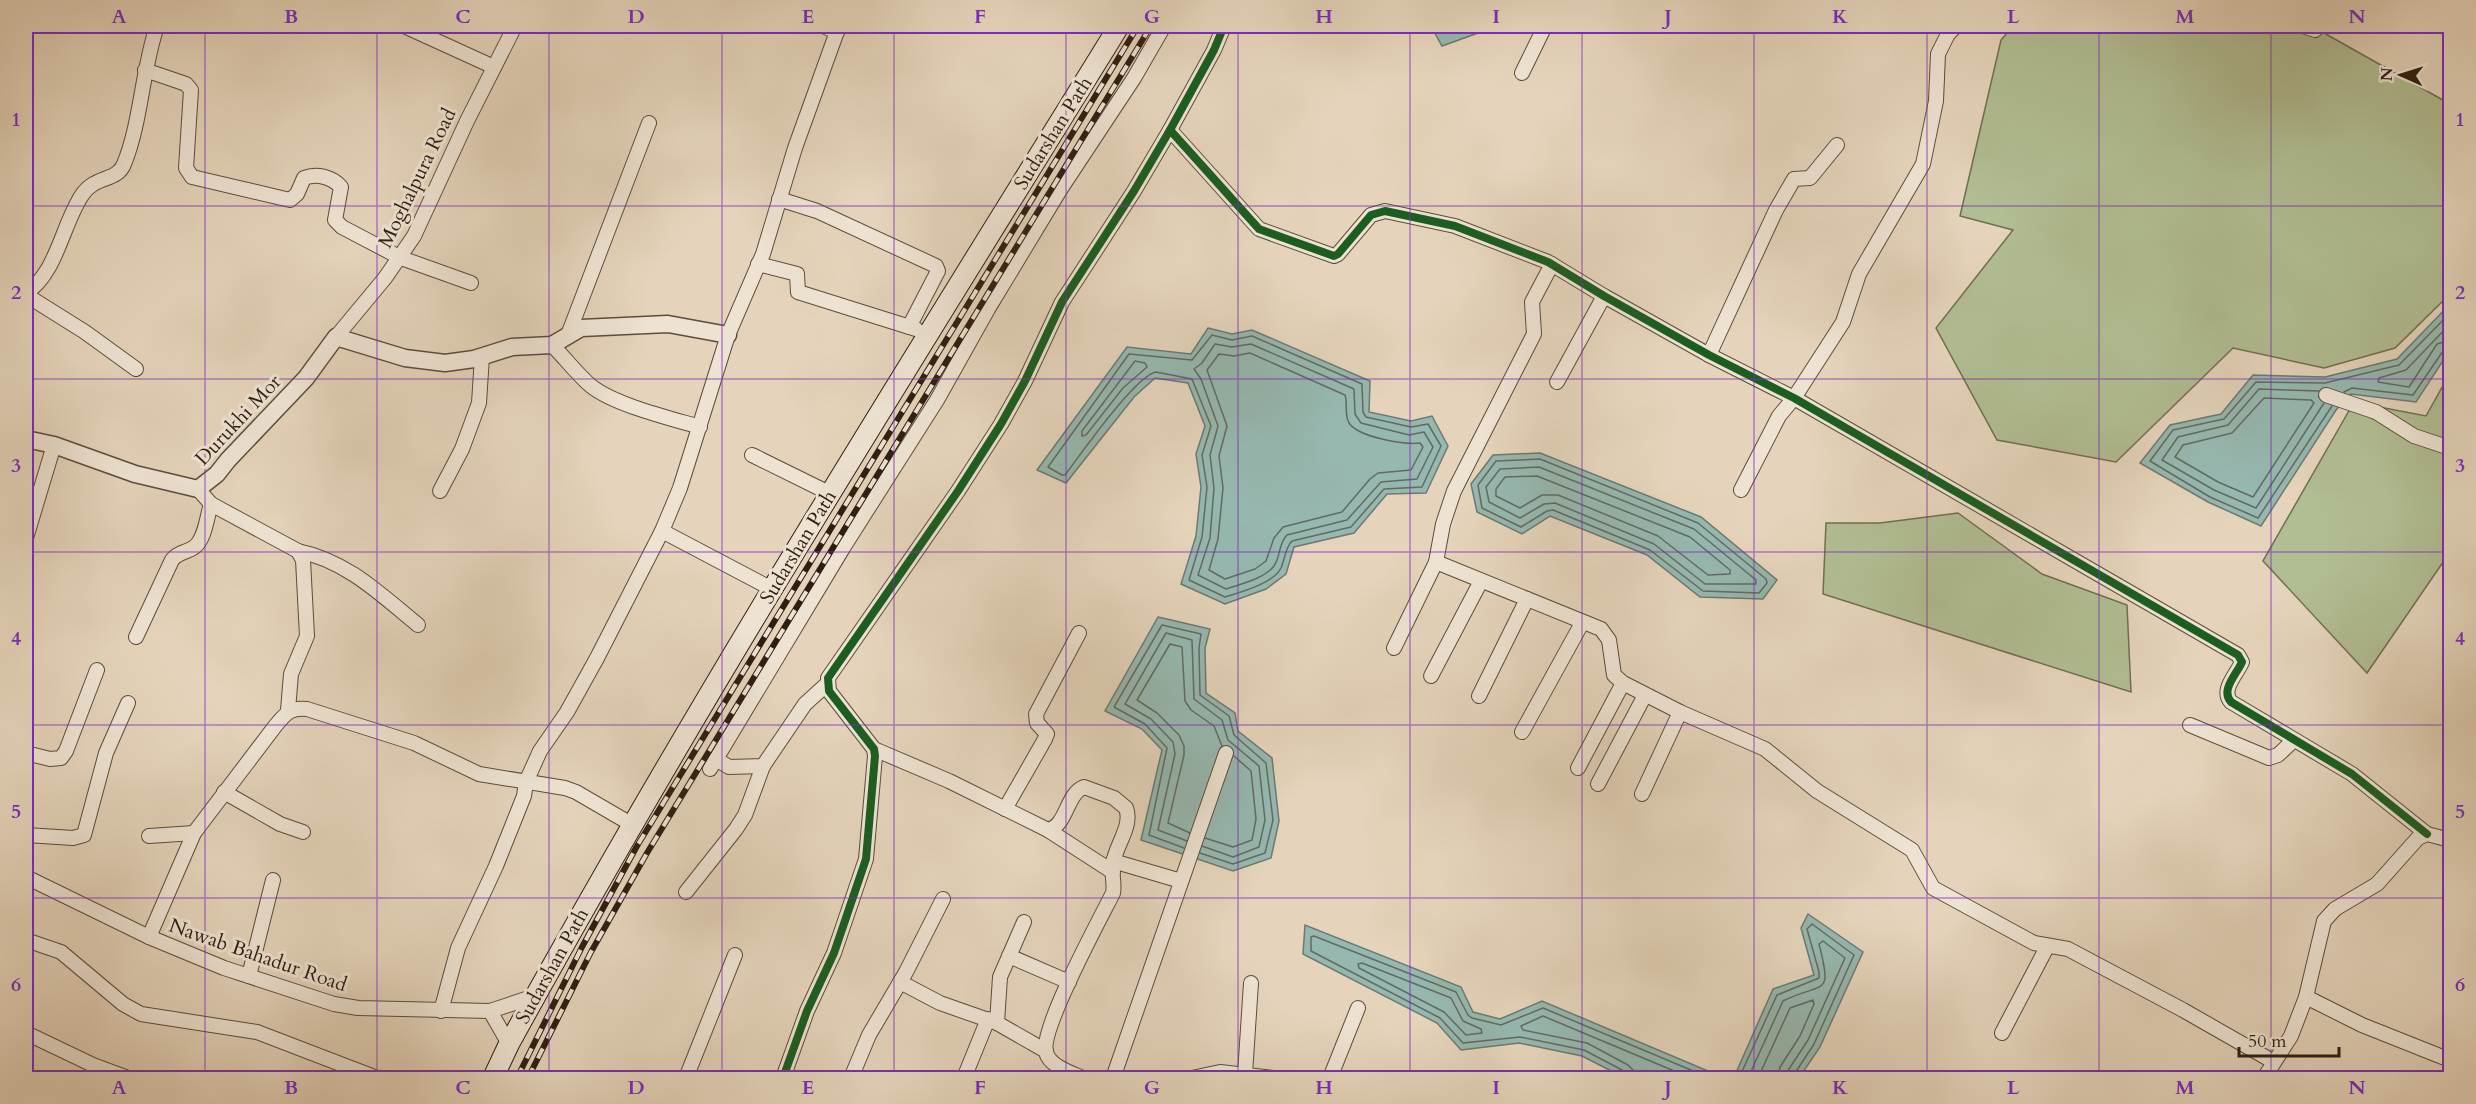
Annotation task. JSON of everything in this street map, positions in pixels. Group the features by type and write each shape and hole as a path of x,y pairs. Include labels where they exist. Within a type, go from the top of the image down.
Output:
{"main road":[{"name":"Sudarshan Path","path":"493,1078 535,996 631,824 772,589 1119,26"}],"street":[{"path":"136,369 85,332 26,294 34,287 51,261 86,188 96,180 116,175 122,168 157,26"},
{"path":"404,26 494,67"},
{"name":"Moghalpura Road","path":"336,337 401,258 414,236 514,26"},
{"path":"441,1011 458,948 524,796 525,782 540,751 572,703 663,531 680,488 728,335 758,264 795,148 838,29 823,26"},
{"path":"763,766 729,767 713,764 843,548 937,400 988,309 1060,190 1134,78 1164,26"},
{"path":"686,892 736,829 748,807 763,766 806,704 827,684 832,670 875,611 1001,424 1025,381 1071,286 1125,206 1170,130 1204,69 1224,26"},
{"path":"1522,73 1545,26"},
{"path":"1741,490 1779,416 1794,398 1843,322 1859,274 1923,164 1936,101 1938,54 1948,34 1956,26"},
{"path":"145,70 186,84 191,90 186,168 192,177 290,200 297,194 304,178 314,174 336,182 341,187 335,220 342,227 401,258 471,283"},
{"path":"568,335 649,123"},
{"path":"1170,130 1258,229 1330,255 1338,254 1371,215 1385,211 1455,226 1552,264 1709,355 1794,398 2238,655 2242,662 2228,689 2228,699 2352,774 2427,834 2451,840"},
{"path":"1709,355 1776,210 1794,179 1810,178 1837,146"},
{"path":"779,199 817,211 936,266 938,271 909,327"},
{"path":"758,264 797,274 798,292 930,333"},
{"path":"1394,648 1436,562 1448,506 1534,334 1532,302 1552,264"},
{"path":"926,294 949,302"},
{"path":"1557,382 1604,296"},
{"path":"336,337 420,361 445,363 474,359 512,347 552,345 581,328 668,324 728,335"},
{"name":"Durukhi Mor","path":"26,439 81,454 135,474 198,489 217,474 306,378 336,337"},
{"path":"552,345 590,385 601,392 654,413 700,427"},
{"path":"440,490 462,449 479,403 482,356"},
{"path":"2326,395 2376,412 2414,436 2451,448"},
{"path":"26,538 54,446"},
{"path":"752,455 831,494"},
{"path":"198,489 211,504 298,551 341,565 418,625"},
{"path":"136,637 176,554 193,548 200,542 211,504"},
{"path":"663,531 772,589"},
{"path":"149,937 194,833 288,710 291,674 307,636 308,623 303,560 298,551"},
{"path":"1436,562 1601,629 1606,634 1614,675 1623,683 1680,712 1765,749 1817,791 1912,850 1932,888 2034,943 2068,949 2183,1010 2274,1062"},
{"path":"1431,676 1481,580"},
{"path":"1479,696 1527,599"},
{"path":"1522,732 1582,622"},
{"path":"1005,809 1045,739 1047,734 1036,723 1036,714 1079,633"},
{"path":"26,753 50,759 61,758 66,751 97,670"},
{"path":"1578,768 1623,683"},
{"path":"827,684 829,691 874,749 949,781 1048,830 1113,867 1181,880"},
{"path":"1598,784 1645,695"},
{"path":"26,836 73,838 84,835 106,753 128,703"},
{"path":"288,710 307,709 414,743 479,774 576,792 631,824"},
{"path":"1642,794 1680,712"},
{"path":"2190,725 2265,757 2278,755 2294,740"},
{"path":"783,1078 807,1011 834,952 866,859 874,749"},
{"path":"1113,1078 1226,753"},
{"path":"1046,1051 1047,1040 1069,982 1113,893 1113,867 1128,821 1128,812 1114,798 1091,789 1079,789 1057,826 1048,830"},
{"path":"224,792 280,824 303,832"},
{"path":"149,836 194,833"},
{"path":"2264,1078 2291,1036 2306,997 2324,921 2335,909 2377,884 2418,838 2427,834"},
{"name":"Nawab Bahadur Road","path":"26,877 149,937 305,996 358,1008 490,1011 535,996"},
{"path":"249,976 273,880"},
{"path":"851,1078 869,1035 900,982 943,899"},
{"path":"964,1078 992,1021 1000,977 1024,922"},
{"path":"26,940 61,952 123,1004 141,1014 256,1032 377,1078"},
{"path":"2002,1033 2047,947"},
{"path":"686,1078 735,955"},
{"path":"1009,956 1069,982"},
{"path":"900,982 940,1003 992,1021 1046,1051 1056,1065 1083,1078"},
{"path":"1245,1074 1251,983"},
{"path":"2306,997 2362,1025 2451,1060"},
{"path":"1330,1078 1358,1008"},
{"path":"490,1011 509,1044"},
{"path":"26,1033 93,1065 128,1078"},
{"path":"1192,1078 1220,1072 1273,1078"}],"green space":[{"path":"2013,26 2303,26 2317,29 2450,104 2450,294 2395,348 2324,368 2233,348 2116,462 1997,440 1936,328 2013,230 1960,216 2001,40"},
{"path":"2450,373 2450,552 2367,673 2263,561 2354,402 2426,416"},
{"path":"1958,513 2042,574 2127,605 2131,692 1823,594 1826,523 1880,523"}],"water":[{"path":"1431,26 1490,26 1478,33 1442,46"},
{"path":"2450,304 2450,350 2416,402 2351,394 2336,410 2261,526 2208,502 2140,463 2170,425 2221,414 2253,375 2325,377 2397,359"},
{"path":"1208,328 1232,334 1252,330 1370,381 1369,412 1411,421 1432,416 1448,446 1426,493 1387,494 1354,533 1294,547 1286,574 1266,589 1225,604 1181,584 1196,536 1201,487 1196,454 1205,426 1188,383 1155,378 1134,397 1066,483 1037,470 1127,347 1191,354"},
{"path":"1540,453 1701,517 1777,580 1763,599 1700,597 1647,555 1550,516 1522,534 1477,512 1471,484 1493,455"},
{"path":"1158,617 1210,629 1205,648 1206,693 1235,713 1238,731 1272,758 1279,821 1271,858 1233,871 1141,840 1162,750 1142,729 1105,711"},
{"path":"1808,914 1863,952 1820,1047 1799,1078 1625,1078 1582,1056 1519,1043 1461,1050 1437,1023 1303,954 1305,925 1461,987 1473,1012 1500,1019 1542,1001 1715,1074 1735,1075 1773,989 1814,975 1801,928"}],"railway":[{"path":"517,1078 582,947 637,846 1138,26"},
{"path":"528,1078 591,952 647,853 1151,26"}],"cycle path":[{"path":"783,1078 807,1011 834,953 866,859 874,749 829,691 828,678 958,491 1001,424 1025,381 1062,302 1134,191 1170,130 1214,50 1224,26"},
{"path":"1170,130 1259,229 1334,256 1371,215 1385,211 1455,226 1548,262 1709,355 1794,398 2238,655 2242,662 2227,692 2231,702 2352,774 2427,834"}]}
